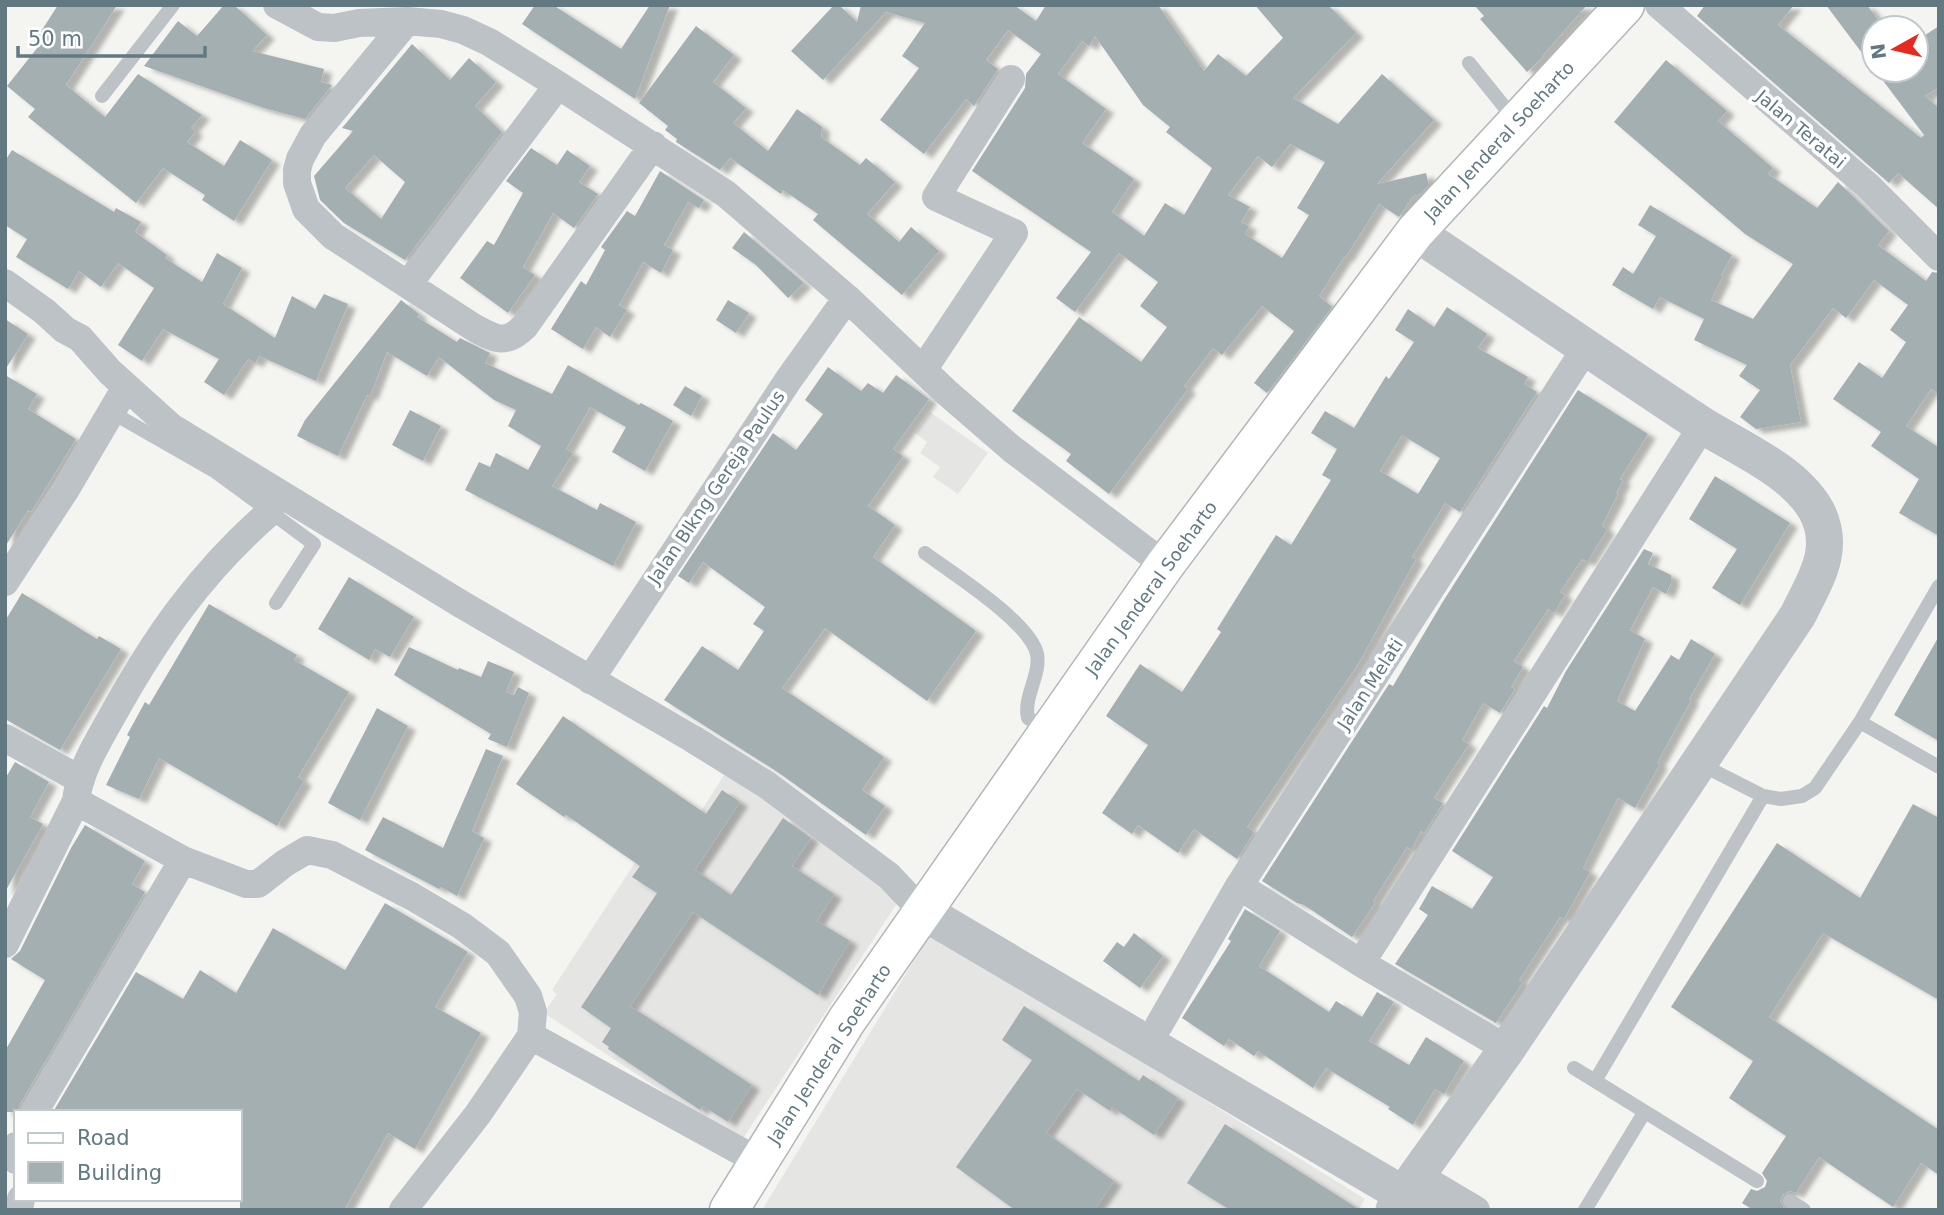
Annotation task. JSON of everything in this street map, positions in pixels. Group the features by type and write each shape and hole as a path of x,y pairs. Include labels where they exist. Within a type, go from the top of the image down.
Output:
{"main road":[{"name":"Jalan Jenderal Soeharto","path":"729,1210 847,1020 1165,565 1415,232 1618,8"}],"street":[{"name":"Jalan Teratai","path":"1659,5 1868,186 1939,257"},
{"path":"289,8 318,27 395,16 463,30 489,42 653,145 726,194 847,298 1012,450 1165,565"},
{"path":"395,16 313,135 300,159 297,170 300,197 306,209 333,236 473,327 496,339 516,335 525,326 653,145"},
{"path":"923,370 1014,233 936,197 1012,79"},
{"path":"409,283 558,85"},
{"path":"1412,1197 1507,1049 1798,615 1825,560 1824,534 1817,512 1805,494 1769,465 1703,425 1415,232"},
{"path":"5,283 65,330 80,338 126,387 171,427 321,534 461,604 766,785 889,876 1412,1197 1476,1210"},
{"name":"Jalan Blkng Gereja Paulus","path":"590,680 789,379 847,298"},
{"name":"Jalan Melati","path":"1159,1025 1239,886 1587,346"},
{"path":"5,582 66,489 126,387"},
{"path":"1361,963 1703,425"},
{"path":"5,944 79,790 100,737 142,662 189,594 271,512"},
{"path":"5,738 183,860 246,884 258,884 307,850 332,855 414,897 462,926 498,953 528,996 533,1012 531,1036 414,1207"},
{"path":"35,1110 183,860"},
{"path":"1239,886 1361,963 1507,1049"},
{"path":"929,900 1159,1025 1412,1197"},
{"path":"531,1036 760,1161"}],"lane":[{"path":"102,96 173,5"},
{"path":"1469,62 1516,121"},
{"path":"111,412 216,472 271,512 321,534 276,603"},
{"path":"925,553 1008,615 1030,636 1037,656 1026,708 1028,718 1048,731"},
{"path":"1698,764 1763,796 1781,799 1802,796 1815,788 1860,722 1939,586"},
{"path":"1860,722 1939,766"},
{"path":"1595,1081 1763,796"},
{"path":"1574,1068 1757,1181"},
{"path":"1585,1210 1644,1113"},
{"path":"1790,1201 1804,1210"}],"shaded area":[{"path":"930,412 988,453 958,494 933,477 940,467 920,453 927,442 915,433"},
{"path":"726,772 905,891 740,1143 544,1013 557,994 552,990 651,838 674,853"},
{"path":"932,931 1365,1199 1358,1210 762,1210"}],"building":[{"path":"58,5 117,5 66,85 105,117 138,74 202,115 191,128 195,132 187,142 224,166 240,140 272,160 234,221 202,200 205,195 163,168 136,203 28,117 35,109 7,86 38,47 33,44"},
{"path":"224,5 234,5 267,35 252,51 324,69 321,82 332,85 305,119 264,108 144,66 178,21 197,36"},
{"path":"535,5 553,5 621,49 650,5 670,5 635,99 522,24"},
{"path":"834,5 839,5 857,22 861,5 1014,5 1036,21 1046,5 1158,5 1204,71 1218,54 1246,76 1283,38 1255,5 1328,5 1356,33 1293,98 1338,124 1382,74 1434,120 1377,184 1426,173 1429,185 1420,194 1413,196 1399,217 1379,204 1319,296 1332,307 1267,393 1254,383 1294,331 1262,306 1222,355 1213,348 1184,386 1188,389 1109,494 1066,461 1071,454 1012,411 1079,317 1141,362 1167,327 1140,306 1158,282 1119,253 1075,312 1056,298 1091,252 972,171 1025,88 1026,74 1041,54 1008,30 986,60 998,69 974,106 966,99 924,154 880,120 919,68 902,56 925,23 886,12 823,80 791,51","holes":["1095,36 1143,105 1170,127 1166,132 1212,168 1184,215 1165,203 1144,236 1112,212 1134,179 1082,143 1106,109 1058,74 1082,41 1089,46","1290,144 1325,162 1297,208 1309,215 1282,258 1245,234 1249,226 1241,222 1250,207 1228,195 1258,156 1272,167"]},
{"path":"1474,5 1587,5 1527,72 1480,19 1484,16"},
{"path":"1705,5 1794,5 1778,25 1921,138 1924,135 1886,84 1930,84 1930,32 1939,26 1939,87 1925,96 1939,108 1939,209 1898,173 1889,183 1697,16"},
{"path":"1826,5 1867,5 1874,14 1860,14 1860,50"},
{"path":"696,26 734,55 713,82 746,108 733,123 768,151 797,109 822,127 821,137 860,165 866,158 895,182 867,214 899,242 911,227 939,251 902,295 813,220 818,214 783,190 781,194 730,158 720,170 676,142 677,139 665,130 668,126 639,103"},
{"path":"412,44 450,80 469,58 496,82 475,106 502,132 405,260 344,223 320,200 314,176 353,131 342,128","holes":["374,155 405,182 381,219 345,188"]},
{"path":"1666,60 1727,111 1718,121 1773,168 1768,174 1817,208 1838,182 1889,231 1878,245 1926,281 1932,272 1939,273 1939,394 1931,389 1906,426 1938,447 1939,445 1939,536 1899,513 1919,479 1871,446 1881,432 1833,399 1859,362 1882,378 1906,342 1890,330 1908,305 1874,280 1846,318 1833,308 1790,365 1801,422 1756,429 1740,417 1760,390 1739,376 1747,365 1694,340 1704,319 1660,297 1653,309 1612,285 1623,267 1633,274 1656,236 1638,225 1650,205 1732,255 1711,300 1753,319 1793,264 1745,234 1614,122"},
{"path":"531,148 557,165 567,150 590,166 579,182 598,194 574,228 553,213 523,267 535,275 508,313 460,278 487,241 494,245 523,193 506,181"},
{"path":"12,150 114,212 116,208 141,222 135,232 167,255 165,258 202,282 217,253 242,268 223,304 275,338 292,296 315,309 324,294 348,304 316,381 259,356 255,363 248,359 224,395 204,382 219,359 163,329 142,361 118,345 154,288 118,263 101,287 79,271 68,289 16,257 27,239 5,225 5,161"},
{"path":"660,171 704,200 699,208 688,202 664,245 673,250 661,273 643,262 619,305 627,310 610,337 596,327 583,349 551,329 581,281 586,285 605,250 601,247 627,211 635,216"},
{"path":"744,232 804,283 788,298 756,265 732,248"},
{"path":"401,300 419,314 417,317 457,342 460,338 490,353 485,363 552,394 568,365 673,421 645,471 612,452 626,427 590,407 566,449 573,453 552,486 597,510 600,503 636,522 613,566 465,490 479,462 490,467 496,453 528,470 541,446 508,426 516,410 494,400 439,357 427,376 387,352 370,396 367,395 338,456 297,436 305,420"},
{"path":"728,300 749,313 736,333 716,320"},
{"path":"1447,307 1487,334 1478,348 1528,377 1524,384 1537,392 1460,512 1445,503 1412,557 1416,559 1358,664 1247,827 1254,832 1237,859 1194,829 1178,853 1138,825 1132,834 1102,813 1148,745 1106,716 1140,664 1182,692 1221,632 1217,629 1276,535 1291,545 1331,480 1322,475 1337,449 1311,433 1325,411 1354,428 1386,376 1389,379 1414,342 1395,330 1408,309 1434,327","holes":["1402,435 1440,458 1418,494 1380,471"]},
{"path":"5,319 28,334 5,370"},
{"path":"828,367 861,391 868,383 883,393 896,375 929,399 893,449 903,456 868,506 895,525 873,557 976,631 927,701 825,628 782,688 884,757 862,790 885,806 866,835 776,771 664,700 702,646 738,670 764,631 753,624 765,607 703,562 689,583 678,576 773,433 796,450 823,414 805,400"},
{"path":"5,375 37,394 28,409 76,439 31,512 28,510 5,547"},
{"path":"685,386 702,396 691,416 673,405"},
{"path":"1578,390 1648,434 1620,479 1623,481 1616,493 1618,494 1602,525 1607,530 1587,562 1582,559 1560,592 1565,595 1554,613 1548,609 1514,661 1523,667 1511,687 1515,689 1500,713 1483,703 1462,740 1469,744 1434,798 1443,803 1424,833 1421,831 1411,850 1407,847 1352,937 1262,881 1389,684 1393,686 1442,603"},
{"path":"410,410 441,426 423,461 392,445"},
{"path":"1715,476 1790,523 1740,605 1712,588 1737,549 1689,519"},
{"path":"1644,549 1653,553 1648,564 1671,575 1671,583 1666,594 1653,587 1630,630 1645,639 1617,701 1635,711 1671,655 1679,660 1691,639 1715,654 1689,699 1691,700 1657,763 1660,764 1635,808 1618,798 1583,868 1590,872 1564,919 1560,917 1519,980 1523,982 1496,1023 1395,964 1428,915 1419,909 1432,886 1472,909 1493,877 1452,851 1544,706 1547,708 1566,671"},
{"path":"349,577 414,617 390,657 375,649 369,660 318,629"},
{"path":"22,593 97,639 99,636 121,649 60,750 5,719 5,621"},
{"path":"209,604 297,655 294,660 349,692 298,777 304,781 277,826 159,758 139,799 106,785 130,737 127,735 145,702 149,705"},
{"path":"1939,636 1939,741 1894,715"},
{"path":"409,647 458,670 459,668 481,677 488,661 514,672 506,692 514,695 518,687 529,693 507,747 488,739 491,734 394,675"},
{"path":"377,708 408,726 360,820 328,803"},
{"path":"563,716 706,814 722,790 740,802 695,870 731,895 783,818 811,838 792,866 834,894 817,921 850,941 818,995 693,912 630,1006 752,1085 728,1122 703,1106 700,1110 608,1049 602,1042 611,1028 581,1007 657,893 632,877 640,866 516,784"},
{"path":"486,749 503,756 472,831 484,838 457,896 365,850 383,817 443,848"},
{"path":"15,762 49,782 30,817 43,824 5,892 5,779"},
{"path":"1913,804 1939,818 1939,1000 1823,933 1769,1017 1939,1130 1939,1175 1921,1163 1893,1207 1819,1157 1796,1193 1790,1191 1782,1195 1780,1201 1785,1210 1753,1210 1742,1203 1751,1189 1757,1191 1765,1187 1767,1181 1762,1173 1786,1136 1729,1098 1753,1061 1671,1007 1777,843 1860,898"},
{"path":"85,825 145,861 132,884 145,892 18,1110 5,1112 5,1051 45,980 11,959 20,951"},
{"path":"385,903 468,952 435,1007 481,1033 415,1149 388,1133 344,1210 240,1210 242,1110 54,1110 136,972 183,999 200,970 236,993 273,928 345,970"},
{"path":"1245,909 1280,931 1259,966 1329,1012 1336,1001 1362,1017 1377,992 1394,1002 1369,1041 1409,1065 1426,1037 1464,1061 1444,1094 1435,1089 1413,1125 1388,1109 1390,1107 1326,1068 1313,1088 1258,1051 1254,1056 1229,1039 1224,1046 1182,1018 1231,941 1228,939"},
{"path":"1134,933 1163,956 1140,988 1103,961 1117,942 1124,947"},
{"path":"1024,1006 1139,1081 1143,1075 1178,1098 1154,1135 1112,1107 1110,1111 1077,1089 1046,1133 1114,1181 1094,1210 1015,1210 956,1167 1032,1060 1002,1040"},
{"path":"1225,1124 1360,1210 1230,1210 1187,1183"}]}
